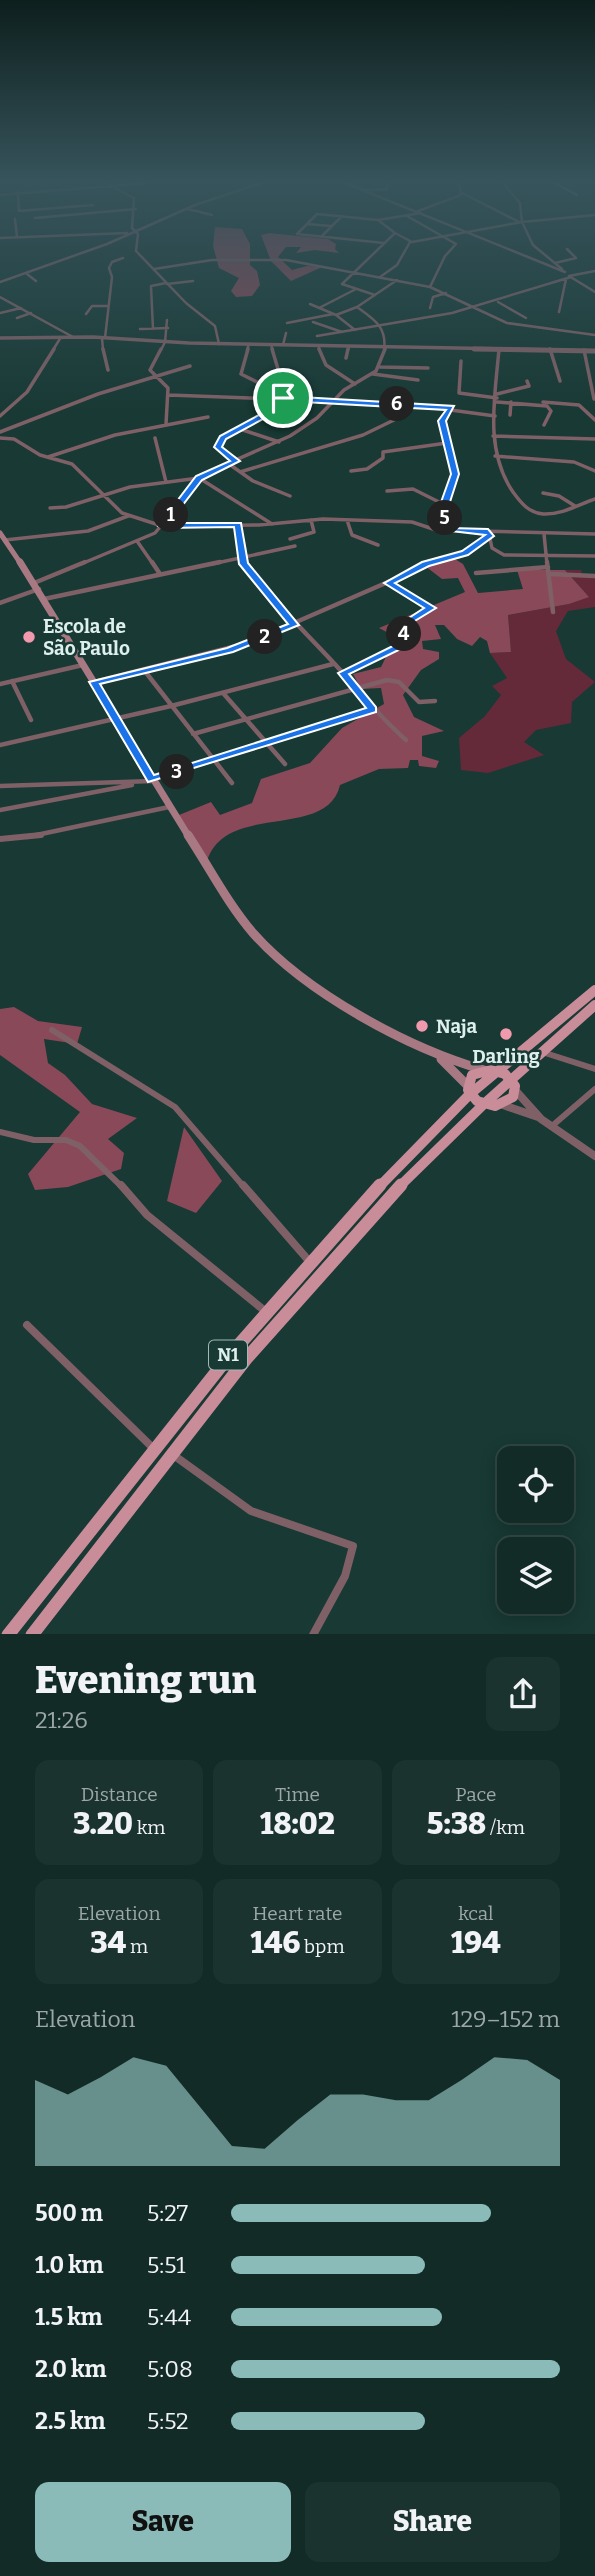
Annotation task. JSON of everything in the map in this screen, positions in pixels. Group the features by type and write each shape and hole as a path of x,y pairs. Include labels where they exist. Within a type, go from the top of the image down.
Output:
{"main road":[{"path":"3,537 37,586 152,780 244,923 290,968 336,1000 439,1057 497,1071 513,1084 511,1100 503,1105 484,1105 439,1057"},
{"name":"N1","path":"8,1634 153,1448 309,1261 468,1090 497,1071 595,989"},
{"name":"N1","path":"32,1634 255,1349 348,1241 445,1140 484,1105 513,1084 542,1052 595,1005"},
{"path":"468,1090 472,1075 484,1070"}],"street":[{"path":"0,282 66,259"},
{"path":"108,370 103,356 103,338 108,306 109,268 112,262 120,259"},
{"path":"144,259 166,283 215,326 219,344"},
{"path":"367,259 342,284 375,295"},
{"path":"380,277 397,265 400,259"},
{"path":"430,287 443,259"},
{"path":"534,259 595,292"},
{"path":"551,259 568,276"},
{"path":"555,263 571,259"},
{"path":"154,269 204,261 275,260 430,287 507,323 595,335"},
{"path":"317,336 475,307 568,276 595,271"},
{"path":"27,274 36,281"},
{"path":"559,312 568,276"},
{"path":"287,323 335,315 357,307 397,280"},
{"path":"153,329 151,286 192,281"},
{"path":"318,308 356,289"},
{"path":"430,308 433,296 446,293"},
{"path":"0,297 73,337"},
{"path":"497,301 526,318"},
{"path":"310,304 335,315 355,330"},
{"path":"86,314 92,306 108,306"},
{"path":"50,508 66,507 105,493 199,478 279,442 317,418 355,384 380,367 386,347 382,326 357,307"},
{"path":"0,313 21,308"},
{"path":"17,318 32,313"},
{"path":"166,424 169,395 167,386 154,377 150,370 165,342 169,328 167,320"},
{"path":"313,322 319,326 332,326 342,332"},
{"path":"141,330 169,328"},
{"path":"283,345 286,333"},
{"path":"1,413 27,392 61,337"},
{"path":"0,338 73,337 219,344 595,351"},
{"path":"249,344 241,374 261,384 258,398"},
{"path":"271,345 278,369"},
{"path":"319,346 319,357 328,367 355,384"},
{"path":"346,358 349,346"},
{"path":"499,349 493,436 495,456 510,490 531,511 548,513 595,499"},
{"path":"550,349 560,381"},
{"path":"584,350 593,399"},
{"path":"461,362 459,393 511,402 580,405 595,420"},
{"path":"0,432 91,397 190,366"},
{"path":"380,367 428,368"},
{"path":"373,374 418,380"},
{"path":"497,398 529,386 527,381"},
{"path":"169,395 406,404 495,416"},
{"path":"236,461 218,446 223,438 273,411 283,398"},
{"path":"510,415 511,402"},
{"path":"538,403 549,407 551,411 544,425"},
{"path":"240,472 373,430 394,420 406,404"},
{"path":"447,530 445,505 455,474 442,421 451,408"},
{"path":"47,458 99,440 208,417"},
{"path":"240,429 279,442"},
{"path":"493,436 595,439"},
{"path":"0,438 15,439 47,458 76,466 128,516 162,526 346,520 412,522 431,529 489,534 595,534"},
{"path":"156,438 166,482"},
{"path":"351,471 367,469 383,458 383,452 447,443"},
{"path":"495,456 574,462 595,471"},
{"path":"229,464 289,496"},
{"path":"199,478 272,524"},
{"path":"0,604 155,533 199,478"},
{"path":"387,491 413,489 445,505"},
{"path":"543,493 559,496 575,506"},
{"path":"3,537 88,531 128,516"},
{"path":"290,539 314,532 311,520"},
{"path":"346,520 352,534 378,545"},
{"path":"238,525 240,557 294,625 343,673 373,710 406,740"},
{"path":"489,534 492,548 499,554 595,556"},
{"path":"94,682 230,650 294,625 425,564 465,553 489,534"},
{"path":"544,534 553,612"},
{"path":"137,541 160,574"},
{"path":"44,599 295,546"},
{"path":"476,573 549,570 595,576"},
{"path":"343,673 408,642 409,637 400,627 430,610 429,606 389,583"},
{"path":"0,745 171,706 333,664"},
{"path":"0,684 83,665"},
{"path":"144,670 232,783"},
{"path":"193,734 354,687 396,680 419,702 435,701"},
{"path":"12,681 31,720"},
{"path":"223,693 285,764"},
{"path":"0,810 142,783 373,710"},
{"path":"0,786 142,783"},
{"path":"0,839 41,835 169,807"},
{"path":"51,1030 175,1107 309,1261"},
{"path":"542,1052 595,1069"},
{"path":"513,1084 541,1119"},
{"path":"552,1126 595,1089"},
{"path":"503,1105 541,1119 595,1156"},
{"path":"0,1132 34,1140 66,1140 80,1146 104,1166 147,1214 265,1311"},
{"path":"27,1325 73,1373 153,1448"},
{"path":"172,1454 251,1511 353,1546 355,1551 350,1565 313,1634"}],"shaded area":[{"path":"217,259 250,259 250,265 257,271 260,285 252,296 236,297 231,291 239,278 219,268"},
{"path":"280,259 292,270 307,266 322,267 291,281 271,261"},
{"path":"450,556 463,564 478,593 523,589 517,570 565,570 589,597 569,604 508,615 511,652 490,653 487,641 480,637 472,646 457,639 444,625 435,625 441,639 422,641 423,649 439,652 439,659 421,670 403,695 414,717 444,731 422,736 422,756 439,761 436,768 419,766 418,760 410,760 408,768 379,769 340,785 331,802 316,812 234,832 218,843 207,861 179,815 211,802 220,815 252,803 261,779 310,763 342,728 384,704 381,688 361,689 353,674 381,667 396,637 379,628 465,592 458,578 442,579 425,566"},
{"path":"565,570 581,570 583,576 595,577 595,607 568,611 556,631 566,659 595,682 572,702 571,723 536,730 524,742 544,755 488,773 461,770 459,738 485,716 501,695 492,686 507,678 490,653 511,652 508,615 569,604 588,596"},
{"path":"14,1007 38,1021 82,1027 77,1044 44,1039 48,1063 65,1075 92,1104 137,1118 108,1139 124,1153 121,1169 68,1187 35,1190 28,1174 80,1112 0,1055 0,1009"},
{"path":"184,1127 222,1181 196,1213 167,1201"}],"place":[{"name":"Escola de São Paulo","path":"29,637"},
{"name":"Naja","path":"422,1026"},
{"name":"Darling","path":"506,1034"}],"route":[{"path":"283,398 451,408 442,421 455,474 444,512 447,530 488,532 489,536 461,555 425,564 389,583 431,608 427,613 400,627 400,631 409,637 408,642 343,673 373,710 227,754 205,765 152,779 94,682 230,650 294,625 240,557 238,525 162,526 199,478 236,461 218,447 223,438 273,411 283,398"}]}
